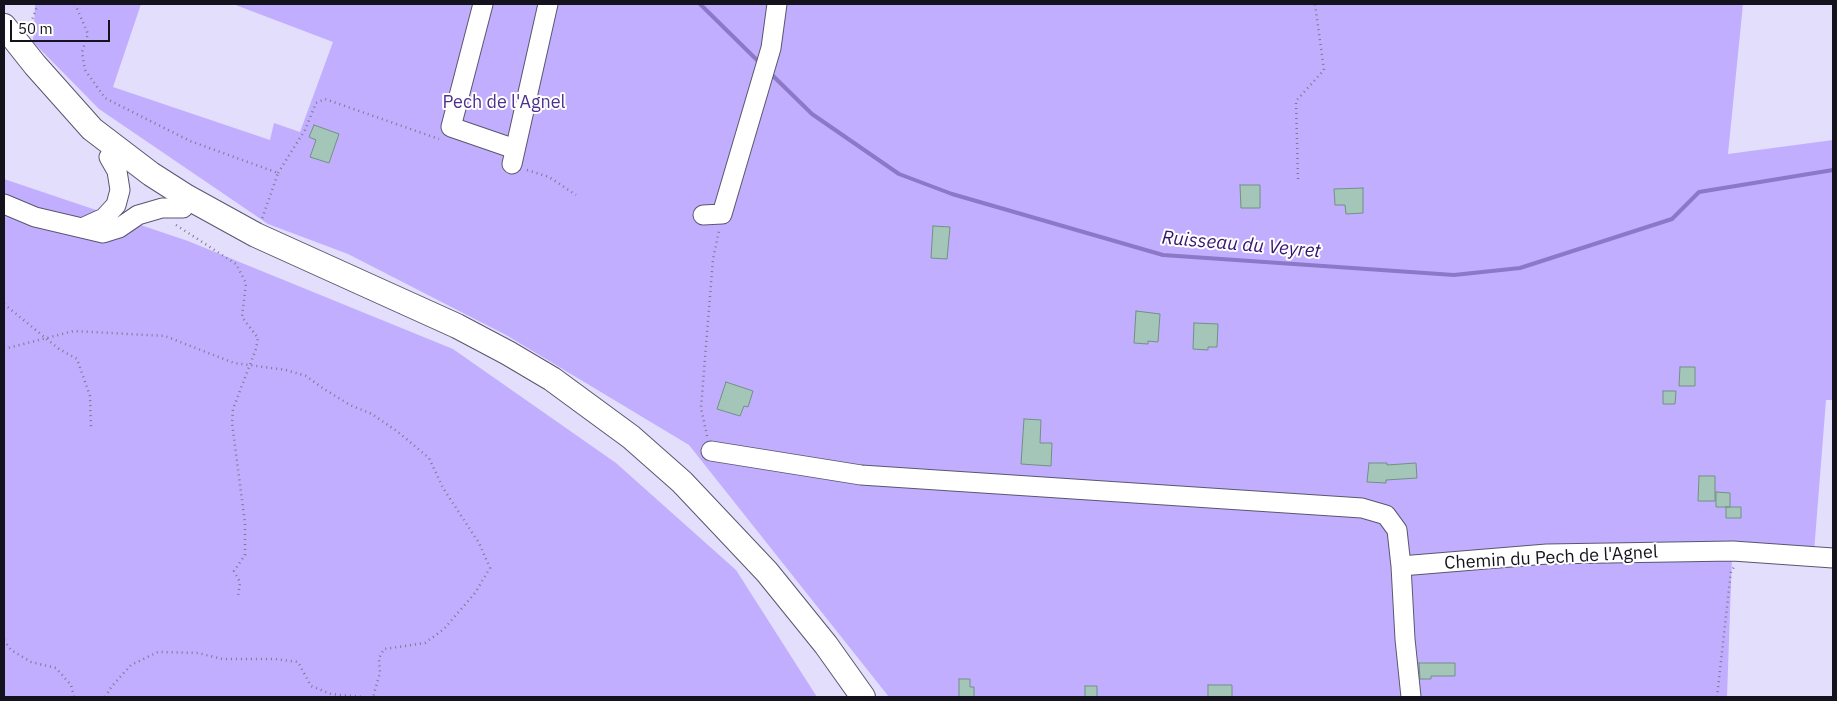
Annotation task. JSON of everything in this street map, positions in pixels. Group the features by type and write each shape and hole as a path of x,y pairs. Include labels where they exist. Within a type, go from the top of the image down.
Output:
{"main road":[{"path":"8,38 28,77 61,114 85,138 145,184 183,208 253,245 450,334 500,360 594,421 632,450 667,482 728,545 776,602 845,697"},
{"path":"8,38 92,129 151,174 187,197 256,235 457,326 508,353 599,412 631,437 682,482 741,543 796,607 862,697"}],"street":[{"path":"483,4 451,127 513,157 548,4"},
{"path":"704,215 722,214 771,48 777,4"},
{"path":"82,228 104,218 116,205 120,190 116,171 108,157"},
{"path":"4,204 35,217 103,232 119,228 138,215 154,210 183,208"},
{"path":"711,451 861,475 1362,508 1386,515 1397,530 1411,697"},
{"name":"Chemin du Pech de l'Agnel","path":"1400,566 1546,554 1733,551 1833,558"}],"path":[{"path":"8,38 30,26 38,4"},
{"path":"76,4 88,34 82,52 85,70 106,98 190,141 278,173"},
{"path":"1298,179 1296,101 1324,70 1315,4"},
{"path":"256,235 278,173 306,130 316,104 325,98 448,142"},
{"path":"513,157 576,195"},
{"path":"154,210 236,264 246,283 242,317 258,338 256,349 233,409 232,423 245,523 245,555 234,571 240,582 238,597"},
{"path":"711,451 701,408 713,259 722,214"},
{"path":"4,304 47,337 59,349 77,359 90,396 91,428"},
{"path":"4,349 74,331 165,336 234,363 286,370 306,376 350,405 372,414 429,458 443,488 479,542 490,568 475,593 444,630 424,643 384,649 378,658 380,673 373,697"},
{"path":"1717,697 1731,571 1748,552"},
{"path":"4,640 11,650 31,662 56,668 71,685 74,697"},
{"path":"105,697 112,686 131,665 158,652 198,653 222,659 275,659 298,662 311,686 331,694 363,697"}],"green space":[{"name":"Pech de l'Agnel","path":"35,4 141,4 113,87 270,140 274,123 300,132 333,42 233,4 1743,4 1728,154 1833,140 1833,400 1826,400 1814,552 1732,555 1727,697 889,697 689,445 506,335 348,254 268,224 99,109 33,42"},
{"path":"4,179 188,241 453,349 616,463 736,570 817,697 4,697"}],"building":[{"path":"314,125 339,134 329,163 310,157 316,140 309,137"},
{"path":"1240,185 1260,185 1260,208 1241,208"},
{"path":"1363,188 1363,213 1346,214 1345,205 1335,205 1334,189"},
{"path":"933,226 950,227 947,259 931,258"},
{"path":"1136,311 1160,314 1158,342 1148,341 1148,344 1134,343"},
{"path":"1194,323 1218,324 1217,347 1208,347 1208,350 1193,349"},
{"path":"1680,367 1695,367 1695,386 1679,386"},
{"path":"726,382 753,391 748,407 744,406 740,416 717,409"},
{"path":"1663,391 1676,391 1675,404 1663,404"},
{"path":"1024,419 1041,420 1040,443 1052,443 1051,466 1021,464"},
{"path":"1369,463 1387,463 1387,465 1416,463 1417,478 1386,480 1386,483 1367,482"},
{"path":"1699,476 1715,476 1715,501 1698,501"},
{"path":"1716,492 1730,493 1730,507 1716,507"},
{"path":"1726,507 1741,507 1741,518 1726,518"},
{"path":"1419,663 1455,663 1455,676 1431,676 1431,679 1420,679"},
{"path":"959,679 970,679 970,687 974,687 974,697 959,697"},
{"path":"1208,685 1232,685 1232,697 1208,697"},
{"path":"1085,686 1097,686 1097,697 1085,697"}],"waterway":[{"name":"Ruisseau du Veyret","path":"700,4 761,64"},
{"name":"Ruisseau du Veyret","path":"769,72 812,114 899,174 952,194 1163,255 1454,275 1520,268 1672,219 1699,192 1833,170"}]}
